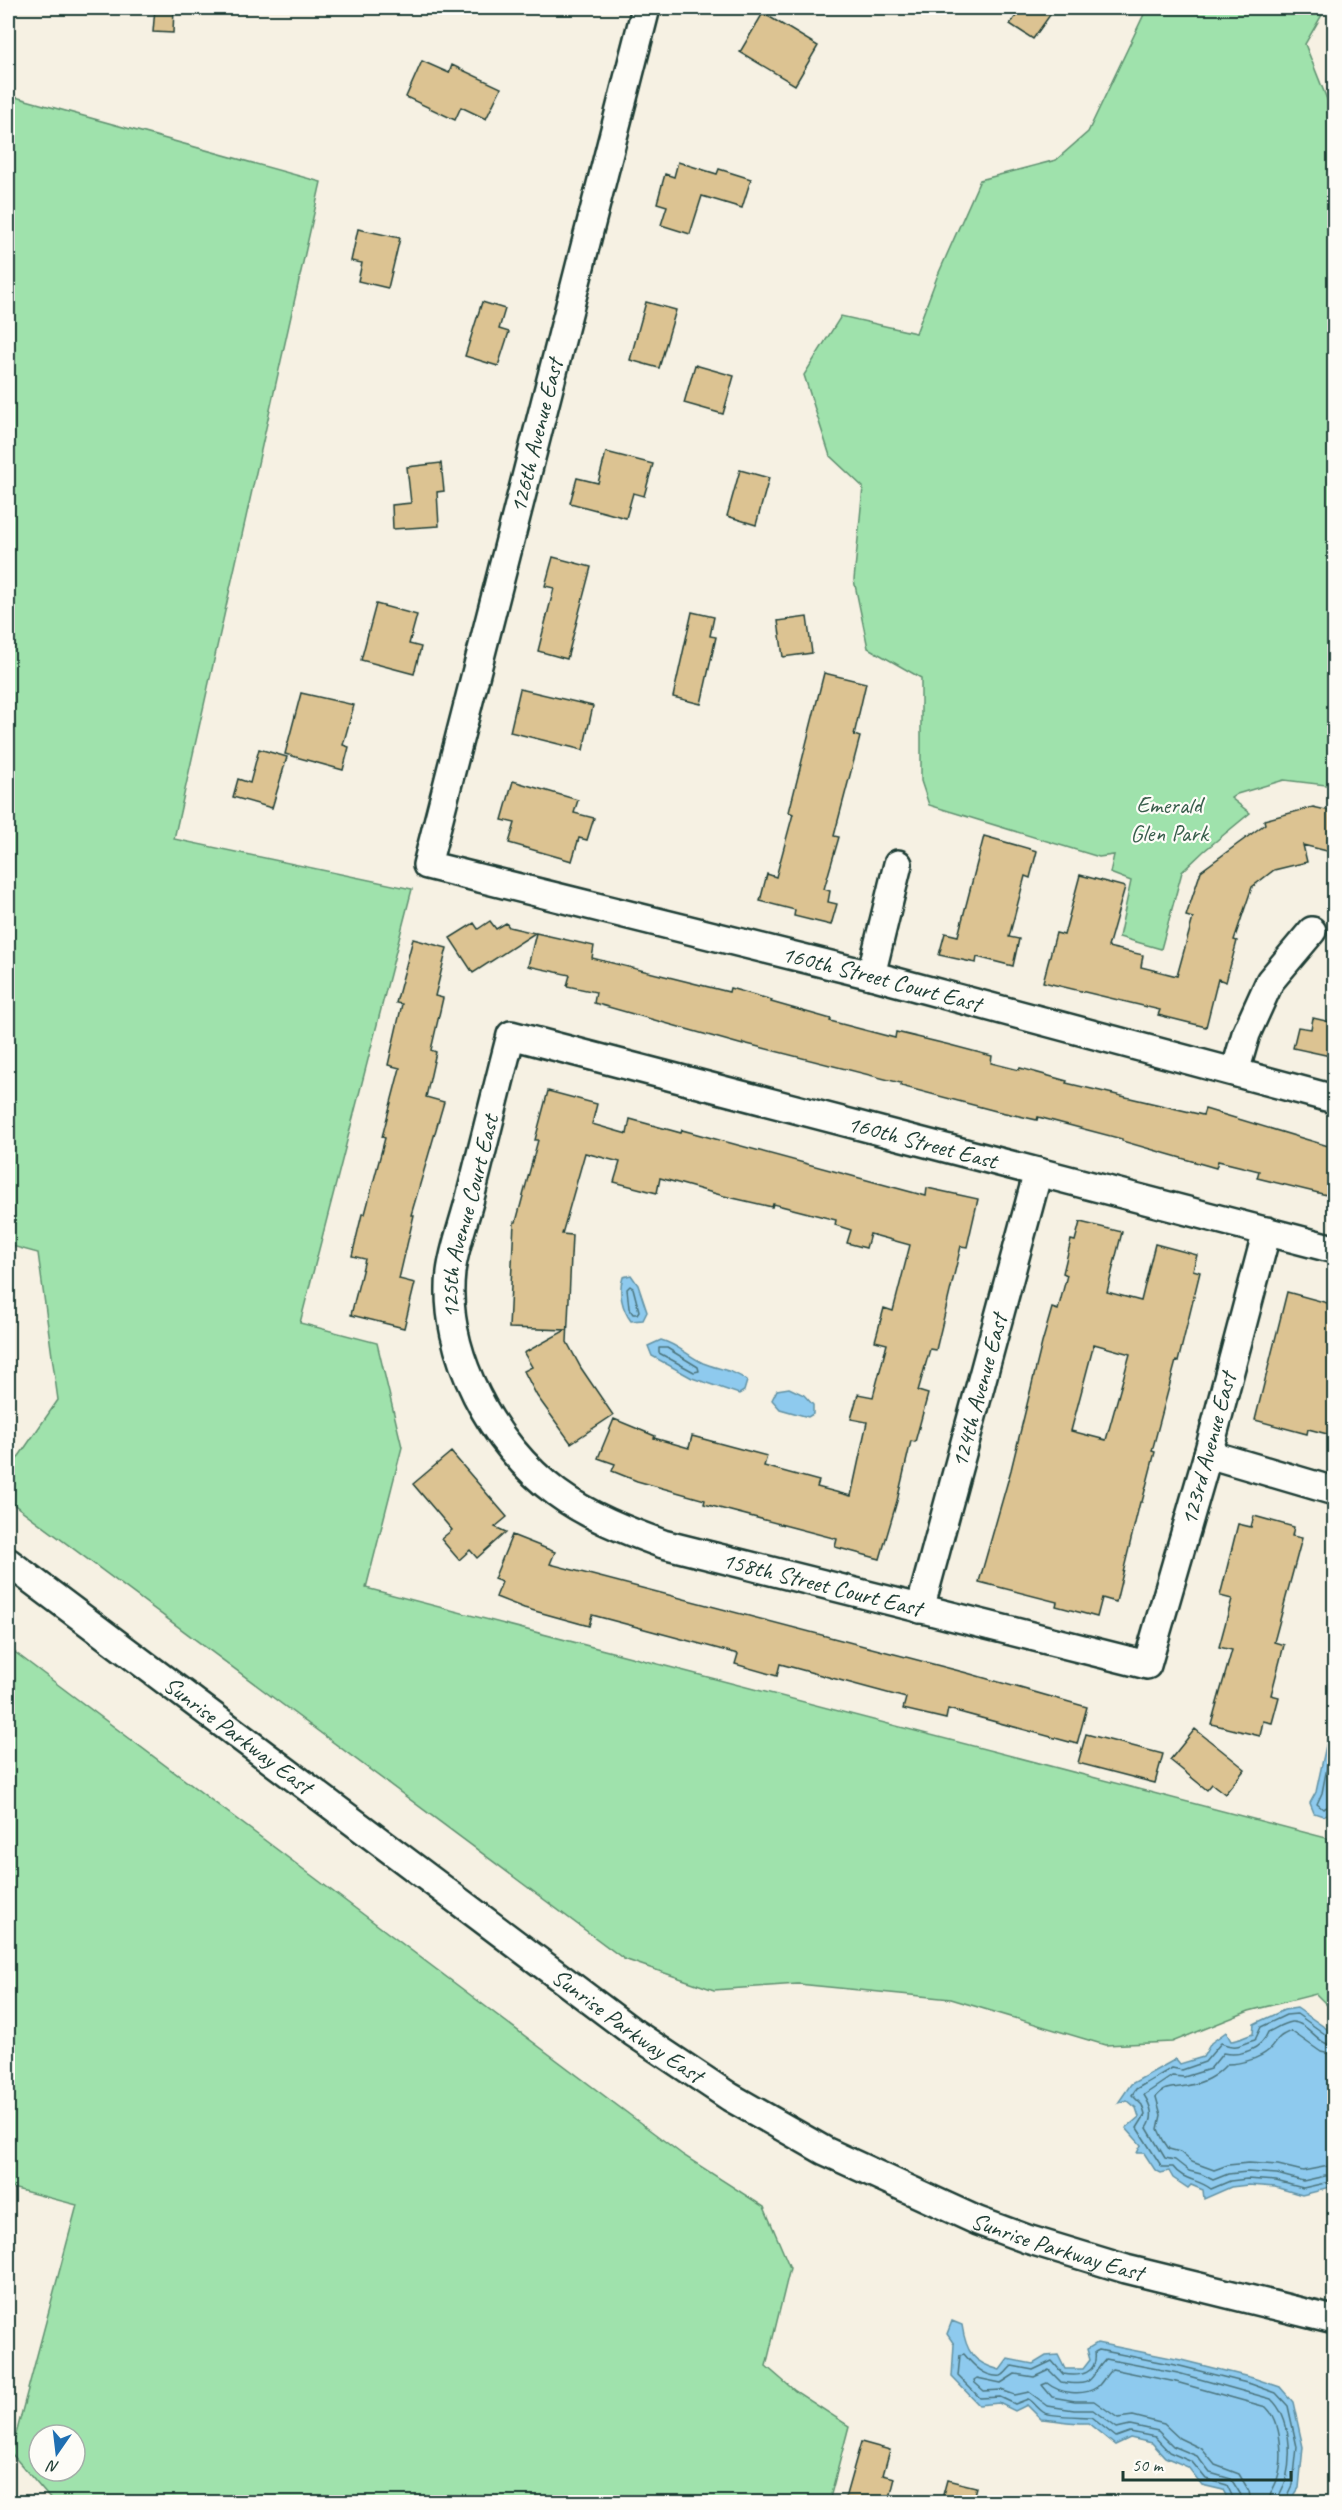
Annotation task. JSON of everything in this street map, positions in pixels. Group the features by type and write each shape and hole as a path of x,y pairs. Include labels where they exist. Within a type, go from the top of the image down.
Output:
{"street":[{"name":"126th Avenue East","path":"427,865 646,8"},
{"path":"872,975 898,864"},
{"name":"160th Street Court East","path":"427,865 872,975 1335,1099"},
{"path":"1235,1072 1246,1034 1270,981 1312,931"},
{"name":"160th Street East","path":"511,1035 1335,1249"},
{"name":"125th Avenue Court East","path":"511,1035 451,1273 456,1342 468,1379 488,1417 518,1456"},
{"name":"124th Avenue East","path":"920,1609 1038,1172"},
{"name":"123rd Avenue East","path":"1147,1665 1208,1454 1267,1232"},
{"path":"1208,1454 1335,1491"},
{"name":"158th Street Court East","path":"518,1456 557,1492 626,1530 663,1544 1147,1665"},
{"name":"Sunrise Parkway East","path":"8,1562 634,2033 730,2097 825,2151 988,2225 1126,2269 1335,2320"}],"green space":[{"name":"Emerald Glen Park","path":"1147,8 1326,8 1305,44 1334,117 1334,786 1284,780 1237,794 1231,798 1250,813 1182,872 1161,949 1119,937 1131,881 1110,873 1114,855 1099,857 929,805 921,781 921,678 868,648 854,580 863,487 830,456 804,375 841,316 916,333 937,277 980,180 1056,160 1088,132"},
{"path":"8,95 321,182 174,839 412,889 300,1323 377,1343 402,1447 366,1588 1334,1840 1334,2012 1316,1994 1249,2011 1172,2042 1105,2045 951,1999 798,1984 714,1990 624,1959 8,1500 8,1472 58,1400 38,1253 8,1245"},
{"path":"8,1647 683,2155 764,2207 790,2268 766,2366 795,2391 849,2426 829,2502 53,2502 37,2483 87,2483 87,2423 27,2423 27,2472 11,2453 77,2205 8,2187"}],"water":[{"path":"631,1275 638,1285 647,1312 643,1320 631,1321 623,1306 621,1294 623,1277"},
{"path":"661,1340 703,1363 742,1377 747,1381 744,1391 739,1394 692,1378 652,1356 648,1346"},
{"path":"789,1388 804,1395 813,1405 813,1414 808,1417 780,1409 772,1400 777,1390"},
{"path":"1334,1708 1334,1806 1330,1813 1323,1816 1314,1813 1310,1803 1316,1792"},
{"path":"1297,2008 1334,2034 1334,2187 1302,2195 1275,2187 1248,2185 1231,2187 1204,2199 1203,2190 1191,2185 1188,2188 1173,2178 1169,2171 1161,2173 1155,2170 1144,2153 1137,2153 1141,2145 1126,2128 1139,2117 1136,2108 1127,2100 1118,2103 1131,2084 1176,2059 1180,2064 1203,2057 1211,2043 1226,2032 1231,2041 1239,2039 1253,2034 1254,2024 1284,2010"},
{"path":"952,2321 962,2325 972,2355 983,2364 1000,2370 1008,2359 1033,2364 1046,2356 1058,2355 1065,2369 1083,2369 1090,2360 1087,2349 1097,2343 1181,2360 1280,2387 1293,2402 1303,2447 1299,2488 1290,2502 1229,2501 1223,2490 1202,2485 1188,2467 1165,2457 1152,2443 1130,2438 1115,2445 1088,2423 1041,2419 1027,2405 1015,2411 999,2403 979,2405 952,2377 954,2344 947,2334"}],"building":[{"path":"155,8 174,8 173,33 153,32"},
{"path":"1022,8 1055,8 1033,39 1010,24"},
{"path":"763,13 818,46 795,85 740,52"},
{"path":"422,61 449,73 452,65 501,88 486,119 461,107 455,120 406,97"},
{"path":"678,162 717,174 719,169 751,179 742,208 702,196 690,234 661,225 667,206 657,203 665,174 674,177"},
{"path":"358,229 400,238 388,288 358,281 362,263 351,261"},
{"path":"482,302 505,309 499,329 509,332 498,366 465,356"},
{"path":"646,302 676,310 659,368 630,360"},
{"path":"695,365 734,376 723,414 684,403"},
{"path":"606,452 653,464 644,496 633,493 626,518 570,503 577,478 598,483"},
{"path":"441,463 444,491 437,492 439,526 393,529 392,505 411,503 407,467"},
{"path":"740,470 769,478 756,525 727,516"},
{"path":"553,557 591,567 567,659 538,651 554,588 545,586"},
{"path":"376,604 417,615 409,644 421,647 414,674 361,660"},
{"path":"692,612 714,617 710,636 716,637 701,704 673,697"},
{"path":"807,617 812,653 783,657 778,621"},
{"path":"824,673 866,683 854,735 860,737 834,836 839,837 824,889 830,891 828,902 837,904 831,925 794,916 795,910 760,901 767,874 776,877 793,814 789,812"},
{"path":"520,689 593,706 583,750 510,732"},
{"path":"301,693 354,705 343,745 349,747 343,770 285,754"},
{"path":"259,749 287,757 272,808 233,797 238,779 250,783"},
{"path":"513,781 578,800 574,813 594,818 587,840 579,838 572,861 509,843 515,823 502,820"},
{"path":"1313,807 1335,812 1335,853 1303,845 1307,862 1274,870 1252,887 1234,940 1237,941 1226,982 1218,979 1206,1027 1158,1015 1160,1010 1043,982 1056,933 1064,935 1080,875 1125,887 1108,947 1143,955 1141,967 1177,976 1193,918 1186,916 1201,871 1265,824 1264,820"},
{"path":"984,836 1037,851 1030,878 1025,876 1009,937 1019,939 1013,966 977,957 976,963 939,955 945,933 958,936"},
{"path":"490,921 496,929 506,923 509,927 535,933 473,973 450,938 474,923 478,929"},
{"path":"536,933 594,946 592,958 729,992 730,988 831,1019 830,1021 895,1038 896,1032 992,1056 991,1063 1019,1070 1020,1068 1067,1081 1066,1083 1203,1115 1205,1109 1335,1148 1335,1197 1257,1178 1259,1171 1218,1161 1216,1168 1122,1141 1122,1139 1038,1117 1037,1120 996,1111 901,1086 901,1083 743,1043 743,1045 594,1003 596,992 567,986 570,975 528,966"},
{"path":"413,939 447,948 435,996 443,998 431,1050 436,1052 426,1097 444,1102 411,1215 414,1215 399,1279 415,1283 404,1328 351,1315 365,1259 352,1256 385,1138 382,1137 400,1068 388,1065 402,1004 396,1003"},
{"path":"1313,1018 1335,1023 1335,1057 1293,1048 1298,1027 1311,1029"},
{"path":"548,1091 597,1104 592,1124 627,1134 630,1119 681,1133 682,1130 926,1196 927,1188 978,1199 967,1247 961,1246 936,1350 930,1349 918,1391 928,1394 915,1442 911,1441 880,1559 835,1547 837,1539 704,1504 705,1500 637,1481 612,1471 615,1464 598,1458 614,1419 655,1436 654,1438 689,1448 692,1436 767,1456 764,1466 819,1481 817,1487 851,1496 867,1422 851,1419 858,1394 873,1397 887,1344 875,1341 884,1308 893,1311 910,1245 870,1234 866,1248 847,1243 851,1230 835,1225 836,1220 773,1204 772,1207 724,1196 660,1178 657,1193 614,1182 620,1162 585,1153 562,1234 572,1235 567,1342 581,1368 613,1415 571,1443 537,1396 524,1371 532,1367 524,1353 566,1330 509,1328 514,1222 516,1222 538,1140 535,1140"},
{"path":"1080,1222 1122,1232 1107,1292 1141,1301 1155,1244 1197,1255 1193,1270 1200,1272 1178,1362 1176,1361 1152,1451 1155,1452 1142,1502 1140,1502 1116,1602 1102,1598 1097,1617 1056,1606 1057,1602 979,1582 1011,1470 1042,1343 1052,1308 1058,1310 1067,1275 1063,1273 1071,1240 1075,1241","holes":["1094,1344 1130,1354 1106,1440 1071,1431"]},
{"path":"1287,1292 1335,1305 1335,1436 1308,1429 1307,1434 1255,1420"},
{"path":"451,1452 507,1517 495,1527 506,1532 477,1558 470,1550 459,1560 441,1539 452,1530 413,1484"},
{"path":"1254,1516 1294,1527 1292,1536 1302,1538 1274,1642 1284,1645 1271,1695 1279,1697 1272,1723 1263,1721 1260,1736 1211,1724 1232,1650 1219,1647 1232,1599 1220,1596 1238,1524 1251,1527"},
{"path":"512,1535 555,1552 550,1564 967,1673 1087,1707 1077,1744 948,1709 946,1719 903,1709 906,1698 780,1664 777,1676 735,1664 738,1654 592,1615 589,1626 524,1608 496,1597 502,1582 494,1579"},
{"path":"1195,1729 1245,1769 1225,1794 1212,1784 1207,1790 1170,1760"},
{"path":"1086,1734 1163,1754 1155,1783 1078,1763"},
{"path":"861,2442 890,2450 883,2475 895,2478 889,2502 844,2502"},
{"path":"947,2480 976,2487 972,2502 941,2502"}]}
